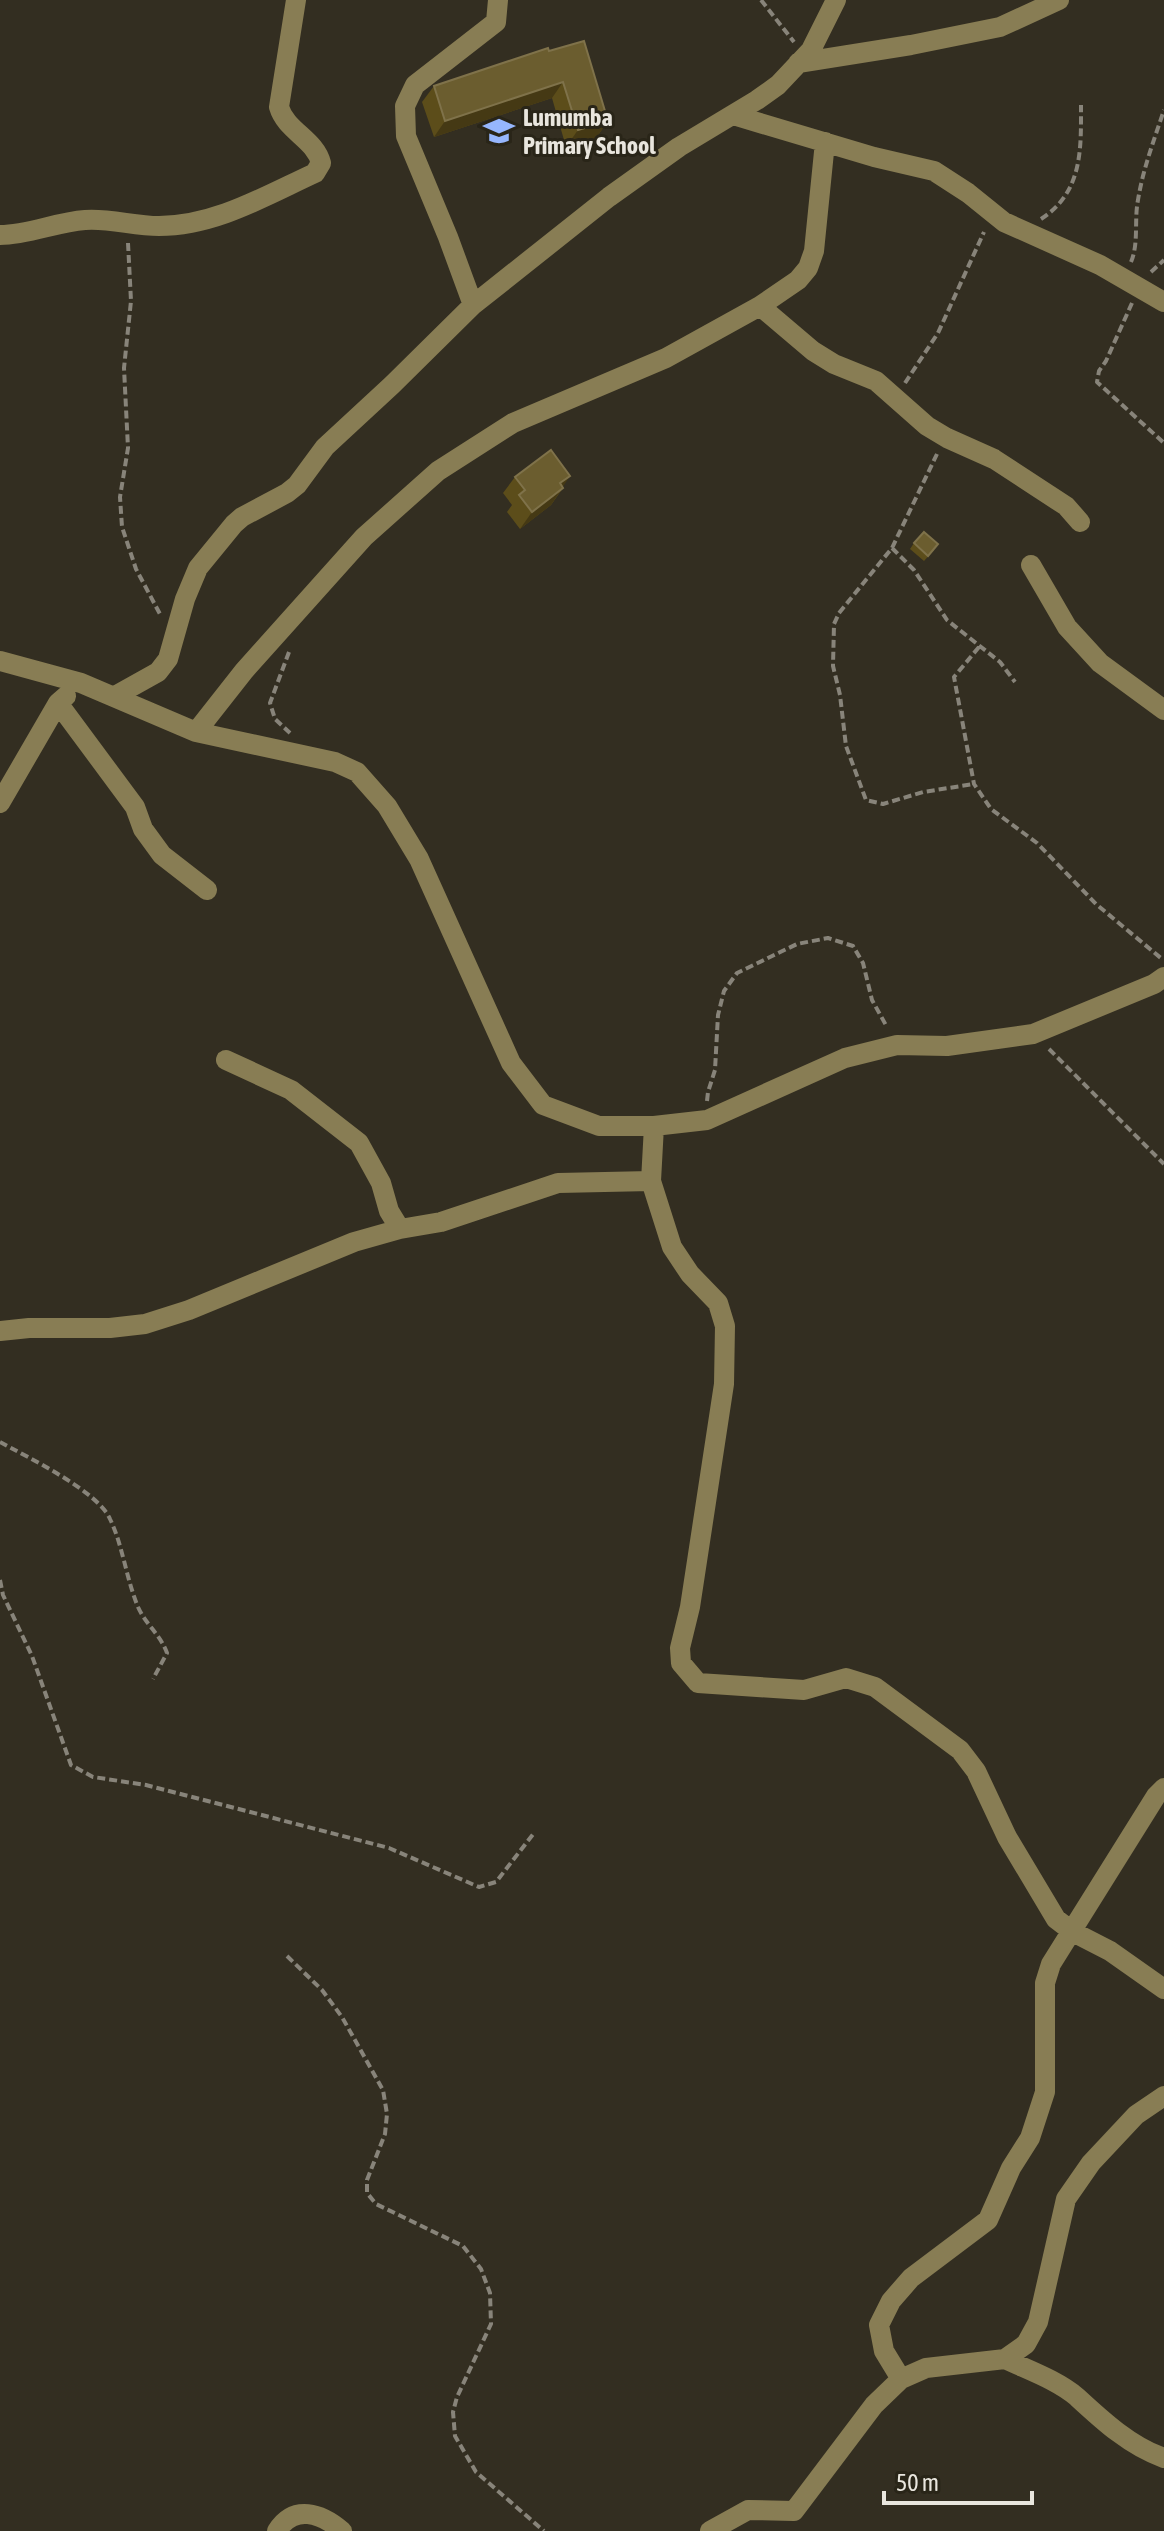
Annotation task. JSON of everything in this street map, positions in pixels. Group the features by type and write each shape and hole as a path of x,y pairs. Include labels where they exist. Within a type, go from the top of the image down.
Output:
{"street":[{"path":"0,235 82,220 158,226 196,223 225,214 315,173 321,163 318,151 282,117 279,107 296,0"},
{"path":"473,305 406,136 405,106 415,85 496,22 498,0"},
{"path":"115,696 163,668 198,568 234,524 297,485 325,447 473,305 609,197 679,147 778,85 819,36 836,0"},
{"path":"802,58 911,45 1000,27 1059,0"},
{"path":"733,115 934,171 1016,228 1088,260 1164,302"},
{"path":"196,732 244,671 364,537 438,471 513,423 666,358 760,306 798,280 808,268 815,239 825,142"},
{"path":"760,306 813,351 834,364 876,381 927,426 994,459 1066,506 1080,522"},
{"path":"1031,565 1067,627 1100,663 1164,710"},
{"path":"0,661 81,683 196,732 335,762 357,772 387,806 419,859 511,1063 543,1105 599,1126 654,1126 707,1120 845,1058 897,1045 947,1046 1033,1034 1161,985"},
{"path":"0,803 58,703 81,683"},
{"path":"58,703 135,807 143,829 162,855 207,890"},
{"path":"226,1060 291,1090 359,1143 381,1183 389,1211 400,1229"},
{"path":"654,1126 651,1181 672,1247 690,1274 718,1303 725,1326 724,1384 690,1607 680,1648 681,1663 698,1683 804,1690 846,1678 875,1687 960,1750 976,1771 1007,1837 1056,1919 1073,1932 1110,1951 1164,1989"},
{"path":"0,1331 145,1324 189,1310 354,1242 441,1222 558,1183 651,1181"},
{"path":"901,2379 884,2351 879,2325 891,2301 911,2278 988,2220 1011,2168 1030,2138 1045,2092 1045,1983 1051,1964 1156,1796 1164,1788"},
{"path":"710,2531 748,2510 794,2511 874,2405 901,2379 926,2368 1005,2359 1026,2344 1038,2322 1066,2199 1091,2163 1136,2115 1164,2096"},
{"path":"1005,2359 1075,2396 1091,2413 1148,2453 1164,2458"},
{"path":"277,2531 292,2515 304,2514 319,2516 342,2531"}],"path":[{"path":"761,0 802,58"},
{"path":"1016,228 1051,213 1069,192 1078,165 1081,105"},
{"path":"1164,110 1137,203 1130,282 1097,382 1164,443"},
{"path":"895,399 938,333 991,213"},
{"path":"127,224 131,301 124,368 128,448 120,497 122,527 136,569 173,640"},
{"path":"947,438 892,548 839,613 833,634 833,666 846,746 861,792 869,803 883,804 923,792 974,784"},
{"path":"892,548 914,570 947,620 1000,662 1015,682"},
{"path":"979,647 954,677 974,784 991,809 1037,843 1096,904 1164,960"},
{"path":"289,651 270,703 275,719 297,739"},
{"path":"707,1120 708,1092 715,1070 718,1015 724,991 737,973 797,944 828,938 853,946 863,963 872,1000 897,1045"},
{"path":"1033,1034 1164,1164"},
{"path":"0,1442 77,1485 109,1516 137,1604 145,1621 162,1638 167,1653 153,1679"},
{"path":"0,1580 3,1595 32,1656 71,1765 93,1777 146,1785 389,1848 479,1887 496,1882 534,1833"},
{"path":"287,1956 322,1990 342,2017 383,2090 387,2114 385,2134 367,2180 367,2193 376,2204 463,2246 481,2269 490,2293 491,2324 457,2397 453,2412 455,2436 476,2472 544,2531"}],"building":[{"path":"584,41 608,121 578,130 563,82 445,121 434,86 548,48 549,51"},
{"path":"551,450 570,476 560,483 563,488 532,512 519,495 525,490 515,477"},
{"path":"924,532 938,544 928,556 914,543"}],"place":[{"name":"Lumumba Primary School","path":"499,131"}]}
